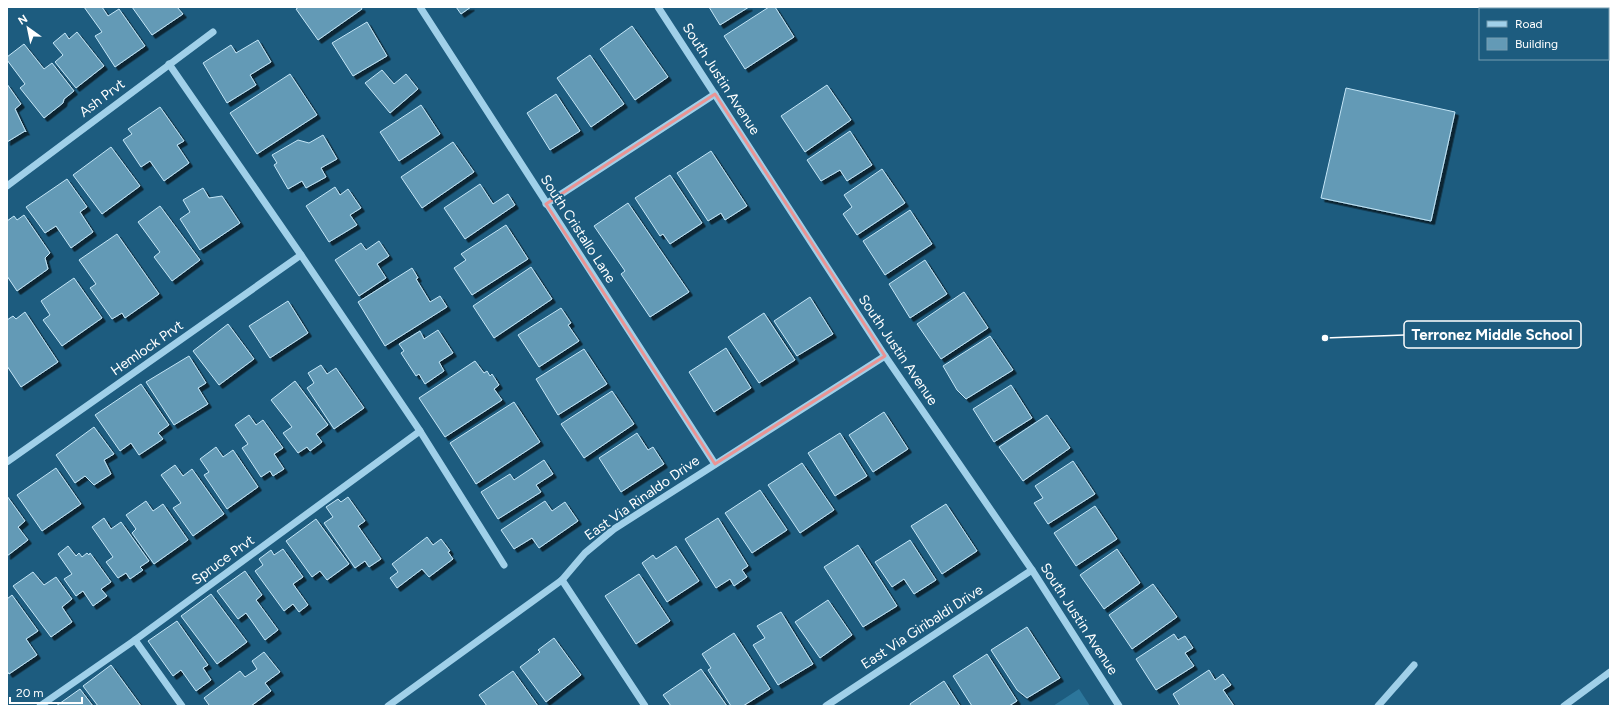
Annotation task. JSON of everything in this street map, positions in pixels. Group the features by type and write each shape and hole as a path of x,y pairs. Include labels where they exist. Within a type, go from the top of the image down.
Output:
{"street":[{"name":"South Cristallo Lane","path":"420,7 715,464"},
{"name":"South Justin Avenue","path":"658,7 885,356 1032,570 1119,706"},
{"name":"Ash Prvt","path":"7,186 213,32"},
{"path":"169,64 420,431 504,565"},
{"path":"546,204 715,94"},
{"name":"Hemlock Prvt","path":"7,462 301,256"},
{"name":"East Via Rinaldo Drive","path":"388,706 562,580 585,553 614,529 885,356"},
{"name":"Spruce Prvt","path":"40,706 136,640 420,431"},
{"name":"East Via Giribaldi Drive","path":"826,706 1032,570"},
{"path":"562,580 645,706"},
{"path":"136,640 182,706"},
{"path":"1378,706 1414,665"},
{"path":"1564,706 1610,672"}],"highlighted area":[{"path":"715,94 885,356 715,464 546,204"}],"shaded area":[{"path":"1079,689 1090,706 1053,706"}],"building":[{"path":"84,7 102,7 108,16 119,9 145,46 115,67 95,36 102,32"},
{"path":"132,7 177,7 183,14 152,35"},
{"path":"299,7 361,7 362,9 318,40 296,9"},
{"path":"456,7 471,7 461,14"},
{"path":"709,7 749,7 720,25"},
{"path":"769,7 775,7 794,37 745,69 724,36"},
{"path":"367,22 387,56 353,76 332,43"},
{"path":"632,26 668,77 635,100 600,49"},
{"path":"77,32 104,66 76,88 55,62 63,55 53,43 65,33 69,39"},
{"path":"258,40 271,62 250,75 256,85 227,103 203,63 231,45 236,53"},
{"path":"24,44 44,69 52,63 74,91 64,99 63,103 44,118 20,88 25,84 7,60 7,57"},
{"path":"590,55 624,104 591,127 557,78"},
{"path":"382,70 394,84 406,74 418,89 390,113 365,83"},
{"path":"290,74 317,115 257,154 230,113"},
{"path":"7,84 21,104 15,109 26,132 25,131 7,142"},
{"path":"827,85 851,120 805,152 781,116"},
{"path":"1346,88 1455,112 1431,221 1321,198"},
{"path":"556,94 580,131 550,150 527,113"},
{"path":"421,105 440,134 399,161 380,132"},
{"path":"160,107 184,141 177,145 189,163 164,181 150,161 141,167 123,140 132,134 128,129"},
{"path":"850,131 872,165 847,181 840,170 821,181 807,160"},
{"path":"323,135 337,159 321,168 326,177 306,188 302,181 288,189 274,165 277,163 272,155 298,140 309,143"},
{"path":"453,142 474,172 422,208 401,177"},
{"path":"111,147 140,186 102,214 73,175"},
{"path":"711,151 747,206 725,220 721,213 708,221 677,173"},
{"path":"882,169 905,203 857,235 843,214 852,207 844,195"},
{"path":"670,175 702,223 670,244 663,234 660,236 635,198"},
{"path":"67,179 87,207 80,212 93,232 71,248 56,226 45,233 26,207"},
{"path":"480,184 493,204 508,194 515,205 465,239 444,208"},
{"path":"335,187 340,195 348,189 361,208 350,215 357,225 329,242 306,206"},
{"path":"203,188 209,198 222,196 240,223 200,250 180,219 190,212 183,200"},
{"path":"628,203 689,292 650,317 621,274 625,271 594,226"},
{"path":"160,206 200,260 172,281 154,257 160,252 138,222"},
{"path":"910,210 932,244 885,275 863,241"},
{"path":"24,215 50,253 45,258 48,269 17,291 7,276 7,221 14,216 17,220"},
{"path":"506,225 528,259 472,295 454,268 466,260 461,254"},
{"path":"117,234 159,294 125,318 122,313 112,319 90,288 96,284 79,260"},
{"path":"379,241 389,256 377,264 386,278 359,296 335,260 361,243 366,250"},
{"path":"925,260 947,294 910,318 889,284"},
{"path":"531,267 552,299 494,338 473,306"},
{"path":"412,268 418,278 416,279 430,302 440,296 447,307 385,346 358,302"},
{"path":"74,278 102,318 62,346 43,320 50,315 41,301"},
{"path":"964,292 988,328 941,359 917,324"},
{"path":"810,297 833,334 797,356 774,321"},
{"path":"288,301 308,333 270,358 249,326"},
{"path":"561,308 571,323 568,325 579,341 539,367 518,335"},
{"path":"25,312 58,362 21,387 7,366 7,320 13,316 16,319"},
{"path":"764,313 795,360 759,383 728,337"},
{"path":"228,324 254,359 219,385 193,351"},
{"path":"438,330 453,353 439,362 444,371 425,384 419,374 416,376 401,353 404,351 399,344 420,331 424,339"},
{"path":"990,336 1013,370 966,399 957,390 943,366"},
{"path":"726,348 751,388 714,412 689,372"},
{"path":"584,349 607,384 558,415 536,379"},
{"path":"189,356 206,383 198,388 208,404 174,425 146,382"},
{"path":"475,361 484,373 487,371 490,376 492,374 499,385 494,389 502,400 445,437 419,398"},
{"path":"321,365 327,374 336,368 364,408 334,429 307,388 314,383 308,373"},
{"path":"295,381 328,425 316,434 322,442 310,451 307,447 298,453 283,433 292,427 271,400"},
{"path":"141,384 169,425 158,433 163,439 139,455 131,443 120,451 95,415"},
{"path":"1011,385 1032,418 994,442 973,409"},
{"path":"612,391 634,424 584,458 561,424"},
{"path":"514,402 540,442 476,484 450,443"},
{"path":"884,412 908,449 873,472 849,435"},
{"path":"249,415 256,425 263,420 283,448 274,454 284,469 273,476 270,471 261,477 242,448 248,444 235,425"},
{"path":"1047,415 1070,448 1023,481 999,447"},
{"path":"94,427 114,454 104,460 111,474 94,485 85,476 75,483 56,455"},
{"path":"637,433 648,450 653,447 664,464 621,492 599,458"},
{"path":"840,433 867,476 835,496 808,453"},
{"path":"216,447 223,457 233,450 258,487 227,509 204,475 209,472 200,459"},
{"path":"544,460 553,474 536,485 541,492 498,519 481,492 510,474 514,480"},
{"path":"1073,461 1095,494 1048,524 1034,503 1043,498 1035,486"},
{"path":"802,463 834,510 800,533 768,485"},
{"path":"175,465 183,476 192,469 224,514 193,536 173,508 181,503 161,475"},
{"path":"56,468 81,504 42,531 17,495"},
{"path":"760,490 787,530 752,553 725,513"},
{"path":"7,496 25,521 18,527 28,540 7,556"},
{"path":"348,497 365,521 358,526 381,559 369,567 365,561 355,568 324,523 333,517 326,507 338,499 341,502"},
{"path":"146,501 153,511 163,504 188,540 154,564 132,533 136,529 126,515"},
{"path":"545,501 552,511 565,502 578,521 539,548 532,538 514,549 501,530"},
{"path":"946,504 977,551 942,574 911,526"},
{"path":"1095,506 1117,539 1076,566 1054,533"},
{"path":"104,518 111,529 121,522 149,561 140,567 143,570 130,579 126,573 118,578 106,562 113,557 92,527"},
{"path":"718,518 748,566 742,570 747,577 734,586 730,579 716,588 685,539"},
{"path":"316,519 349,564 327,580 320,571 312,577 286,541"},
{"path":"427,537 433,545 441,539 450,551 448,552 453,559 429,577 422,569 397,588 390,578 398,572 392,564"},
{"path":"910,540 936,580 914,594 904,579 892,587 875,562"},
{"path":"858,545 897,606 863,627 824,567"},
{"path":"68,546 76,556 79,553 82,557 87,553 89,555 90,553 111,582 101,589 107,596 93,606 83,591 76,596 64,579 72,574 58,554"},
{"path":"676,546 699,581 667,602 642,563 653,555 656,559"},
{"path":"283,549 303,577 293,584 308,605 299,612 293,604 284,611 255,571 263,565 259,559 271,550 274,555"},
{"path":"1117,549 1140,583 1104,609 1080,575"},
{"path":"245,571 262,595 256,600 278,630 265,640 246,613 238,619 217,591"},
{"path":"33,572 44,585 56,577 72,599 62,607 72,622 51,637 13,586"},
{"path":"639,574 670,621 636,644 605,596"},
{"path":"1153,584 1177,617 1132,649 1109,615"},
{"path":"211,594 247,642 217,664 181,616"},
{"path":"12,595 38,631 26,639 37,655 9,674 7,671 7,599"},
{"path":"828,600 852,635 820,658 795,622"},
{"path":"781,612 813,664 778,685 753,645 765,638 757,626"},
{"path":"177,621 208,665 203,668 211,680 196,691 181,670 173,676 148,641"},
{"path":"1027,627 1060,678 1027,698 1017,690 991,650"},
{"path":"734,633 770,689 743,706 731,706 708,670 711,668 702,654"},
{"path":"1174,634 1178,640 1185,636 1193,648 1185,653 1194,666 1156,690 1136,659"},
{"path":"554,638 581,675 546,702 520,667 540,652 538,650"},
{"path":"264,652 280,672 265,683 271,691 251,706 208,706 209,705 204,698 240,671 245,677 257,669 252,661"},
{"path":"987,654 1017,701 1009,706 972,706 953,676"},
{"path":"111,665 141,706 98,706 83,686"},
{"path":"701,669 727,706 671,706 663,695"},
{"path":"1209,670 1215,680 1223,674 1231,685 1223,690 1234,706 1180,706 1173,694"},
{"path":"513,671 538,706 487,706 479,695"},
{"path":"944,681 960,706 911,706 910,704"},
{"path":"80,689 93,706 56,706"}],"place":[{"name":"Terronez Middle School","path":"1325,338"}]}
